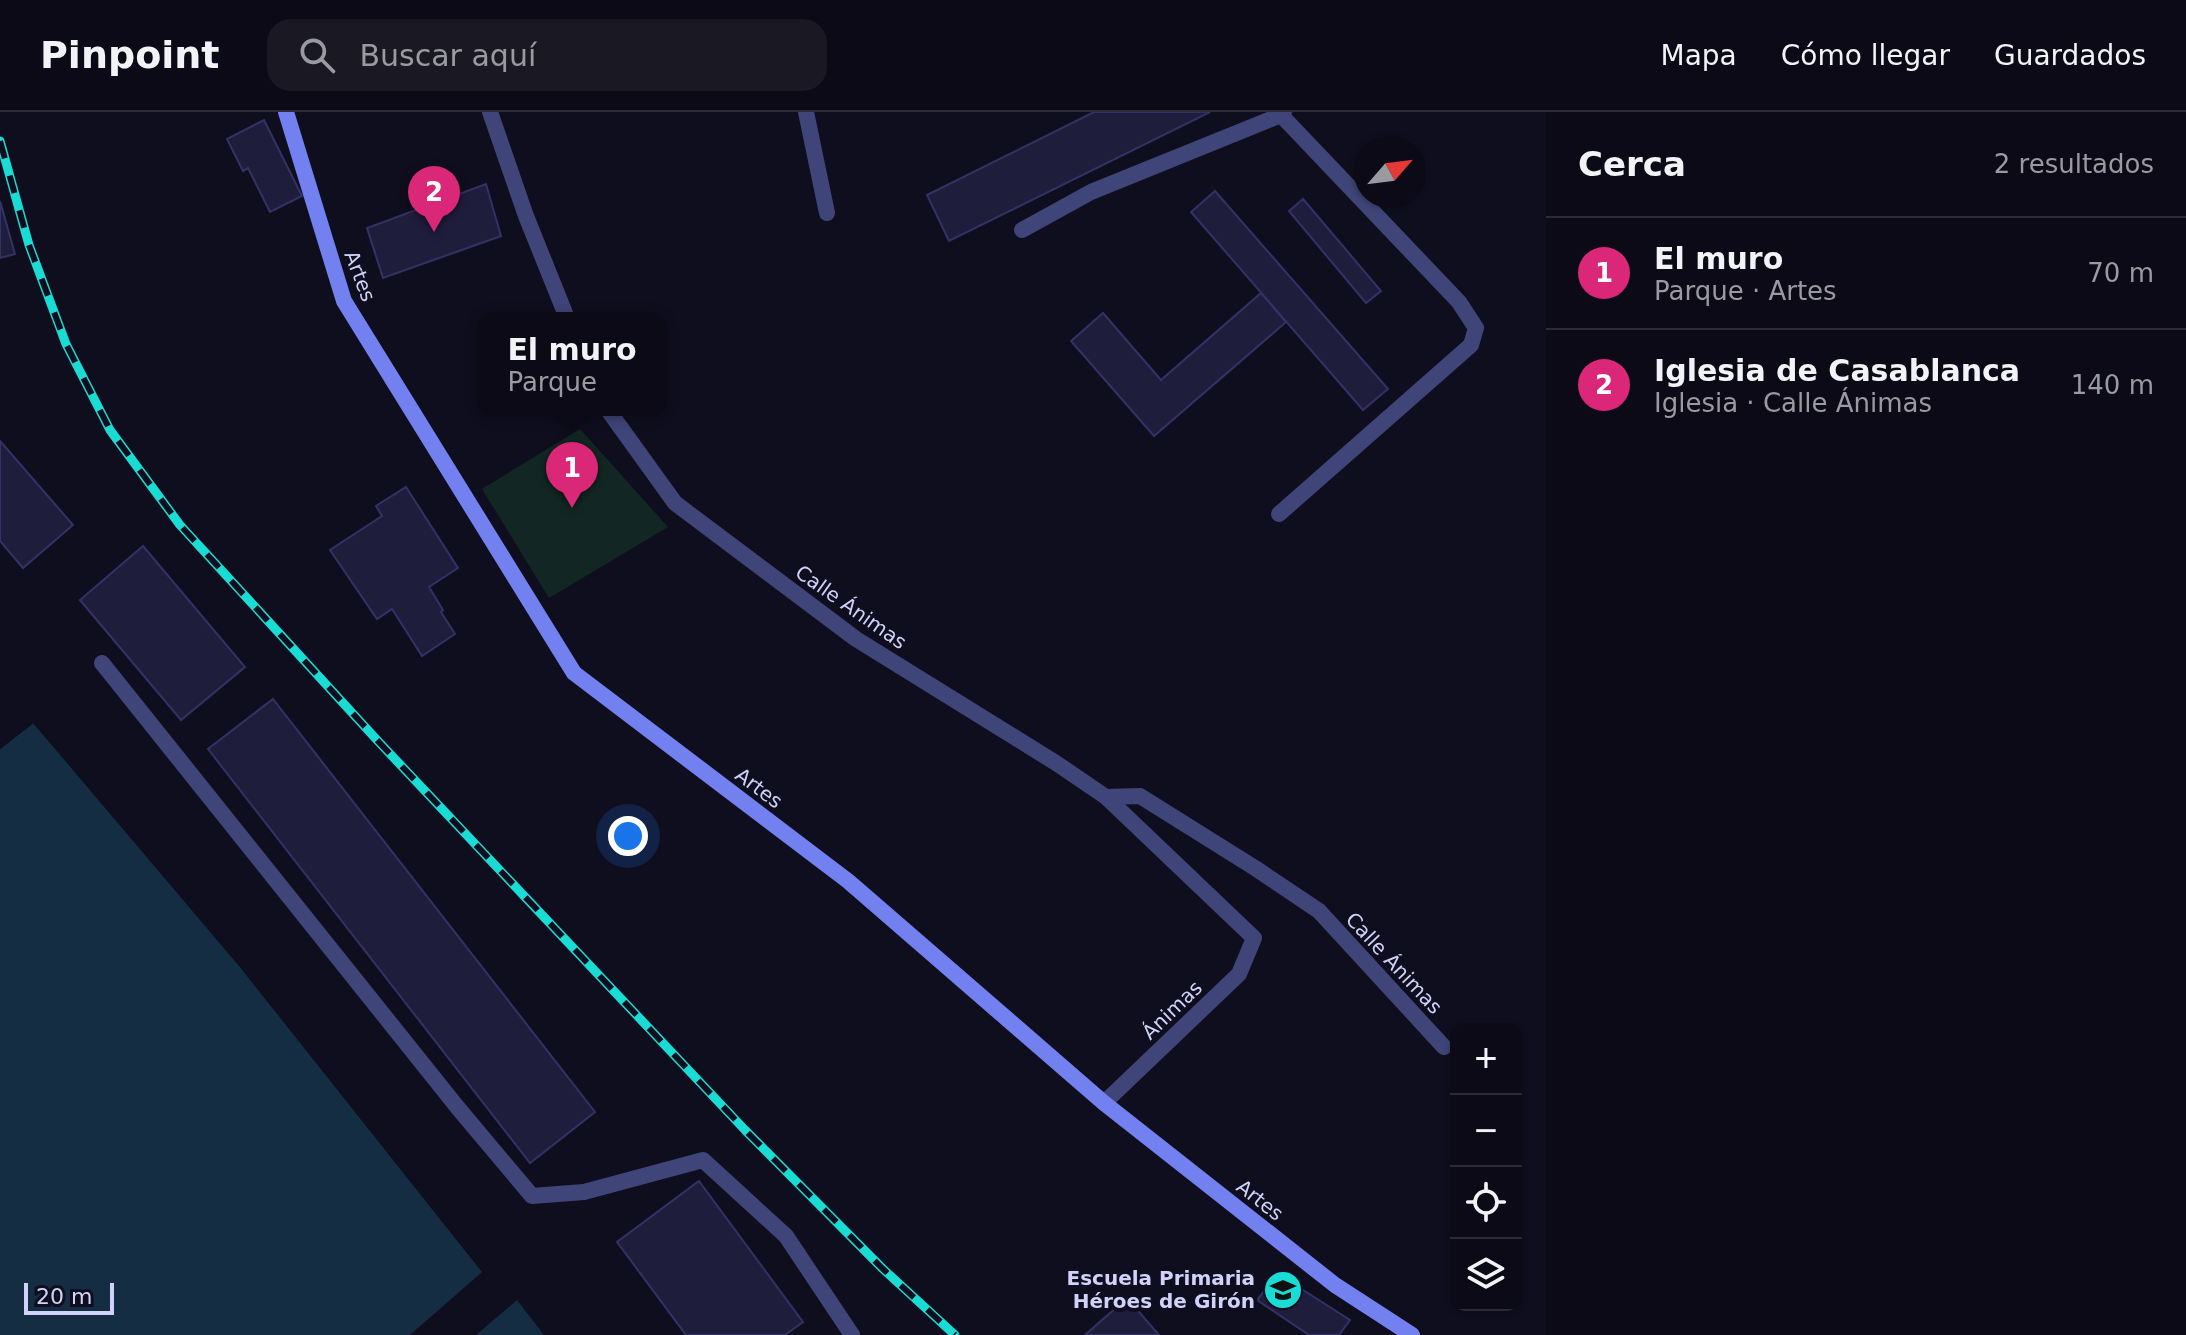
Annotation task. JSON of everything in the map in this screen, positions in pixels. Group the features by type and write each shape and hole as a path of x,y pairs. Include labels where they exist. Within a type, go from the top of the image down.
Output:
{"main road":[{"name":"Artes","path":"286,112 344,301 574,673 848,881 1104,1103 1335,1285 1412,1335"}],"street":[{"path":"490,112 526,216 565,312"},
{"path":"806,112 827,213"},
{"path":"1022,230 1091,192 1282,114 1459,302 1476,328 1471,345 1279,514"},
{"name":"Calle Ánimas","path":"612,416 675,503 856,639 1106,797 1254,938"},
{"path":"102,663 532,1196 584,1192 703,1160 786,1236 852,1335"},
{"name":"Calle Ánimas","path":"1106,797 1140,796 1319,911 1444,1047"},
{"name":"Ánimas","path":"1104,1103 1239,974 1254,938"}],"green space":[{"path":"580,429 668,527 549,598 482,489"}],"water":[{"path":"33,723 240,967 483,1273 410,1335 0,1335 0,749"},
{"path":"517,1300 544,1335 476,1335"}],"pier":[{"path":"34,719 244,964 486,1270 485,1276 416,1335 410,1335 482,1272 240,967 34,723 0,749 0,744"}],"building":[{"path":"1094,112 1210,112 949,241 927,195"},
{"path":"264,120 302,196 270,212 248,168 243,171 227,139"},
{"path":"486,184 501,236 383,278 367,228"},
{"path":"1215,191 1388,389 1363,410 1191,212"},
{"path":"1303,199 1381,291 1366,303 1289,211"},
{"path":"0,201 15,254 0,258"},
{"path":"1261,293 1286,322 1154,436 1071,341 1103,313 1161,380"},
{"path":"0,441 73,525 23,568 0,541"},
{"path":"406,487 458,568 429,587 455,634 422,656 392,609 377,619 330,550 382,516 376,506"},
{"path":"143,546 245,667 181,720 80,600"},
{"path":"273,699 595,1112 530,1163 208,749"},
{"path":"699,1181 803,1322 785,1335 686,1335 617,1242"},
{"path":"1278,1274 1350,1320 1339,1335 1309,1335 1257,1300"},
{"path":"1127,1298 1159,1335 1085,1335"}],"railway":[{"path":"0,141 29,245 66,344 110,430 180,525 377,740 745,1130 883,1269 955,1335"}],"place":[{"name":"Iglesia de Casablanca","path":"434,232"},
{"name":"El muro","path":"572,508"},
{"name":"Escuela Primaria Héroes de Girón","path":"1283,1290"}]}
